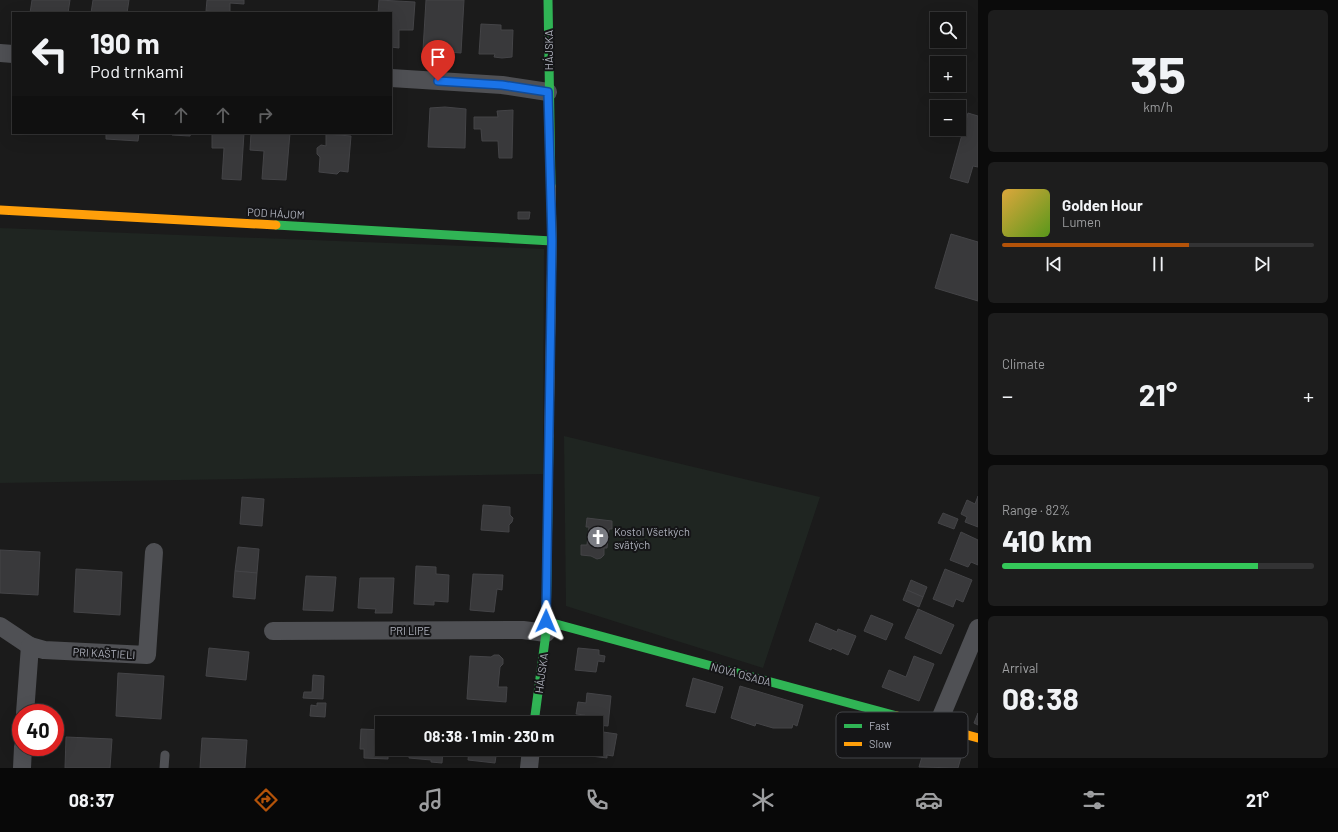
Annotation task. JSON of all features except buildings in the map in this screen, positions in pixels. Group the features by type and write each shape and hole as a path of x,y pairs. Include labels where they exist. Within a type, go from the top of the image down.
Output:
{"street":[{"name":"HÁJSKA","path":"535,716 546,627 552,241 548,92 548,0"},
{"path":"0,53 12,54"},
{"path":"392,78 502,85 548,92"},
{"name":"POD HÁJOM","path":"0,210 552,241"},
{"name":"PRI KAŠTIELI","path":"0,626 30,646 44,650 147,655 154,552"},
{"name":"PRI LIPE","path":"273,631 523,630 546,627"},
{"name":"NOVÁ OSADA","path":"546,627 882,712"},
{"path":"943,712 978,628"},
{"path":"26,704 30,646"},
{"name":"NOVÁ OSADA","path":"968,735 978,738"},
{"path":"22,768 23,756"},
{"path":"528,768 530,756"}],"lane":[{"path":"164,768 165,755"}],"shaded area":[{"path":"0,228 544,249 543,474 0,483"},
{"path":"564,436 820,497 763,668 566,606"}],"traffic: fast":[{"path":"548,0 551,186"},
{"path":"276,225 552,241"},
{"path":"535,716 546,633 549,436"},
{"path":"545,621 882,712"}],"traffic: slow":[{"path":"549,436 552,241 551,186"},
{"path":"0,210 276,225"},
{"path":"968,735 978,738"}],"place":[{"name":"Kostol Všetkých svätých","path":"598,537"}],"route":[{"path":"438,81 502,85 548,92 552,241 546,621"}]}
